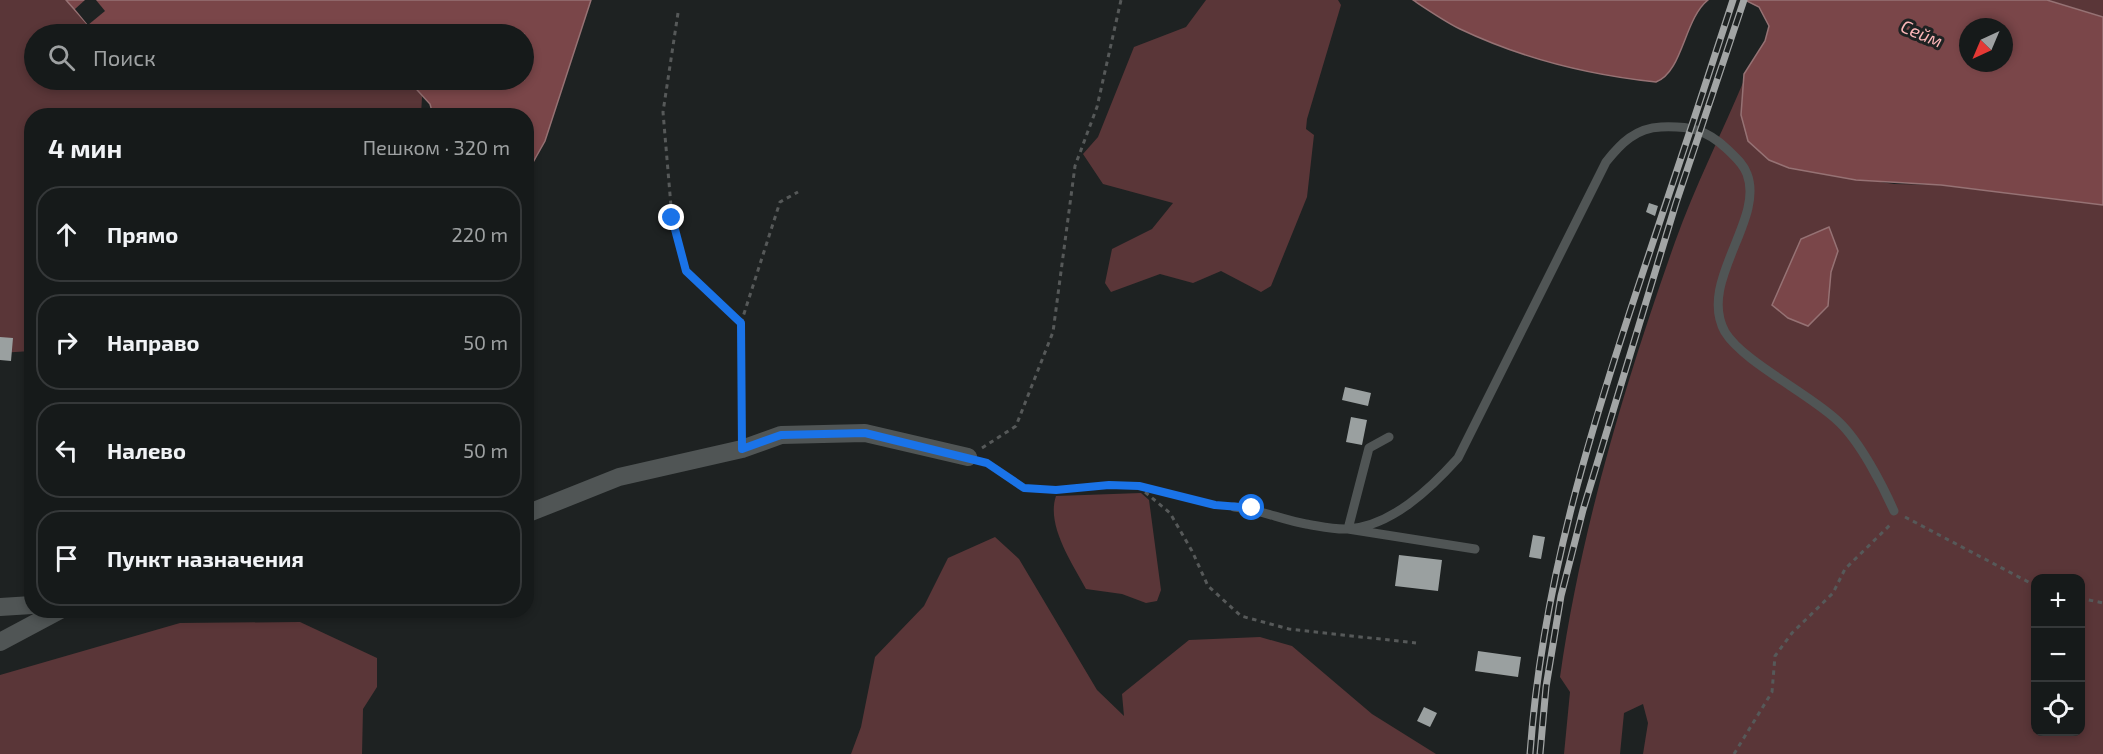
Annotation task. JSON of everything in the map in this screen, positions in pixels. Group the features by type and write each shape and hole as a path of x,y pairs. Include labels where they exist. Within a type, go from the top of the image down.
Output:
{"street":[{"path":"534,511 619,477 742,449 781,435 865,433 968,457"},
{"path":"0,607 24,605"},
{"path":"0,642 45,618"}],"lane":[{"path":"1348,529 1376,522 1422,495 1458,458 1606,162 1621,142 1647,128 1693,129 1712,135 1741,163 1750,188 1743,223 1720,286 1719,309 1725,331 1743,351 1840,422 1874,471 1897,513"},
{"path":"1348,529 1369,448 1389,437"},
{"path":"1234,507 1252,508 1305,524 1475,549"}],"path":[{"path":"968,457 1016,426 1053,332 1075,166 1097,107 1121,0"},
{"path":"678,13 663,112 672,218 686,271 741,323"},
{"path":"742,449 741,323 780,202 798,192"},
{"path":"968,457 987,463 1024,488 1056,490 1109,485 1139,486 1215,505 1234,507"},
{"path":"1139,486 1170,513 1192,551 1208,586 1241,616 1289,629 1416,643"},
{"path":"1734,754 1772,692 1775,656 1792,633 1833,592 1845,570 1897,513 2031,583"},
{"path":"2085,599 2103,603"}],"shaded area":[{"path":"0,0 330,0 396,24 24,24 24,90 422,90 421,108 24,108 24,351 0,353"},
{"path":"1206,0 1338,0 1341,5 1307,119 1306,129 1314,135 1307,197 1271,286 1261,292 1221,271 1193,283 1160,274 1111,292 1105,283 1112,249 1152,229 1173,203 1103,184 1083,154 1098,137 1134,47 1186,27"},
{"path":"2047,0 2103,0 2103,17"},
{"path":"1745,78 1741,115 1789,168 1894,184 1941,185 2103,205 2103,754 1643,754 1648,723 1643,704 1624,713 1620,754 1564,754 1570,692 1560,677 1592,512 1639,349 1675,242"},
{"path":"1141,493 1149,500 1161,590 1157,601 1146,603 1122,594 1086,589 1057,531 1054,519 1056,496"},
{"path":"995,537 1019,559 1097,690 1124,716 1122,694 1189,640 1260,637 1292,646 1372,714 1436,754 851,754 861,727 875,657 924,606 948,558"},
{"path":"300,622 377,658 377,687 363,709 362,754 0,754 0,675 180,623"}],"water":[{"path":"66,0 591,0 545,141 534,161 534,108 431,108 417,90 534,90 534,24 87,24"},
{"path":"1413,0 1708,0 1694,19 1672,68 1656,82 1581,70 1507,49 1460,29"},
{"name":"Сейм","path":"1745,0 2047,0 2103,17 2103,205 1941,185 1856,180 1789,168 1769,160 1748,141 1741,115 1744,74 1765,41 1769,26 1759,7"},
{"path":"1829,227 1838,251 1831,272 1828,306 1808,326 1788,318 1772,305 1801,239"}],"pier":[{"path":"85,0 96,0 105,11 87,24 75,9"}],"building":[{"path":"1649,203 1658,206 1655,216 1646,212"},
{"path":"0,337 13,338 11,361 0,360"},
{"path":"1345,387 1371,393 1368,406 1342,400"},
{"path":"1351,417 1367,420 1362,445 1346,442"},
{"path":"1533,535 1545,537 1541,559 1529,557"},
{"path":"1399,555 1442,560 1438,591 1395,586"},
{"path":"1478,651 1521,657 1518,677 1475,671"},
{"path":"1424,707 1437,713 1430,727 1417,721"}],"railway":[{"path":"1530,754 1545,630 1586,452 1622,334 1733,0"},
{"path":"1540,754 1546,687 1561,596 1583,510 1676,203 1744,0"}],"route":[{"path":"672,218 686,271 741,323 742,449 781,435 865,433 987,463 1024,488 1056,490 1109,485 1139,486 1215,505 1252,508"}]}
